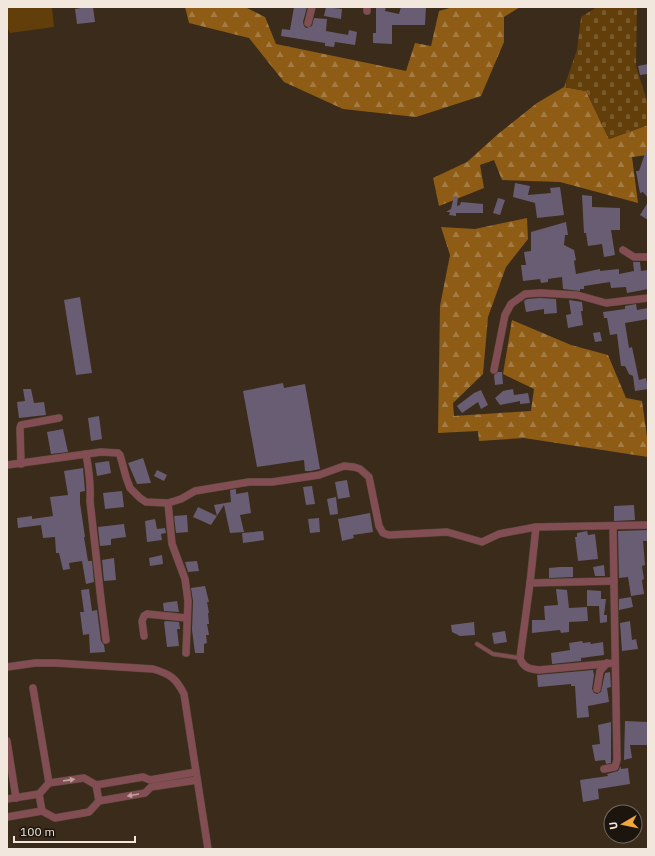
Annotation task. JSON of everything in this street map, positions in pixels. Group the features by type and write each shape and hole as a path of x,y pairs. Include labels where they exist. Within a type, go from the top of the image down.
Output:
{"street":[{"path":"308,23 312,7"},
{"path":"623,250 634,257 648,257"},
{"path":"494,370 505,316 510,304 525,294 541,293 577,296 606,303 648,298"},
{"path":"21,464 21,425 59,418"},
{"path":"7,465 101,452 118,453 120,455 130,488 146,502 168,503 181,499 195,491 249,482 272,482 318,475 344,466 349,466 360,469 369,478 379,526 383,533 389,535 447,532 482,542 499,534 536,527 613,527 648,525"},
{"path":"86,454 90,475 90,508 106,640"},
{"path":"168,503 172,544 185,578 188,601 186,653"},
{"path":"536,527 520,658 522,663 525,667 539,670 611,663"},
{"path":"604,769 614,768 616,765 611,663 614,582 613,527"},
{"path":"530,583 614,582"},
{"path":"144,636 142,621 144,616 147,614 187,618"},
{"path":"7,667 34,663 56,663 153,669 167,673 179,683 184,694 208,849"},
{"path":"597,689 600,671 611,663"},
{"path":"33,688 49,783"},
{"path":"7,742 16,798"},
{"path":"7,817 42,811 55,818 89,812 99,801 145,793 151,784 197,776"},
{"path":"7,799 39,794 49,783 84,778 96,785 143,777 151,784"},
{"path":"96,785 99,801"},
{"path":"39,794 42,811"}],"lane":[{"path":"477,644 493,654 520,658"}],"green space":[{"path":"7,7 52,7 54,27 10,33 7,27"},
{"path":"185,7 245,7 265,17 276,44 406,71 415,43 431,46 439,11 453,7 520,7 504,17 504,42 481,96 416,117 343,109 284,82 249,38 189,23"},
{"path":"597,7 637,8 636,66 648,104 648,125 609,139 586,91 564,87 577,50 581,17"},
{"path":"564,87 586,91 609,139 648,125 648,155 632,157 638,203 560,182 502,180 494,160 480,165 484,188 439,206 433,178 467,162 498,134 537,103"},
{"path":"527,218 528,239 506,267 488,317 483,374 453,403 454,416 531,411 534,389 503,374 512,320 571,345 608,355 626,398 642,401 648,444 648,457 524,438 479,441 478,431 438,433 440,306 450,255 441,227 475,229"}],"building":[{"path":"93,7 95,22 77,24 75,9"},
{"path":"294,7 307,7 303,22 306,28 312,26 314,18 327,19 326,31 348,35 349,30 357,32 355,45 335,42 334,47 325,46 325,43 281,36 282,29 290,30"},
{"path":"326,7 342,9 341,19 324,16"},
{"path":"376,7 386,7 385,11 399,14 401,7 426,7 425,25 392,25 392,44 373,43 373,33 376,33"},
{"path":"648,64 648,74 640,75 638,66"},
{"path":"647,148 648,198 643,192 640,193 636,171 639,171"},
{"path":"515,183 530,186 528,195 551,193 550,188 560,187 564,215 537,218 535,203 513,197"},
{"path":"582,195 592,196 592,207 620,208 620,230 611,230 615,255 604,257 602,244 588,246 586,233 584,233"},
{"path":"454,196 458,197 457,206 460,205 461,202 483,204 483,213 456,213 456,216 449,215 450,212 446,212 451,209"},
{"path":"498,198 505,200 500,215 493,213"},
{"path":"648,202 648,220 640,215"},
{"path":"566,222 568,235 565,235 564,245 574,250 576,274 600,269 600,271 619,269 619,274 634,271 633,262 640,262 641,271 648,270 648,289 627,293 626,287 611,288 610,282 584,286 584,289 580,289 580,291 563,289 562,277 548,279 548,282 541,283 540,279 523,281 521,265 526,265 524,252 531,251 531,232"},
{"path":"80,297 92,373 76,375 64,300"},
{"path":"527,299 556,299 557,313 544,314 544,309 526,312 524,301"},
{"path":"569,300 582,302 583,311 581,311 583,325 568,328 566,315 571,314"},
{"path":"636,304 637,310 648,308 648,319 625,323 629,348 632,347 639,380 646,378 648,389 635,391 633,376 629,374 625,366 621,366 617,334 610,335 607,318 604,318 603,312 625,309 625,306"},
{"path":"600,332 602,341 595,342 593,333"},
{"path":"498,372 502,372 503,384 495,385 494,375"},
{"path":"283,383 284,388 305,384 320,469 305,471 304,460 257,467 243,391"},
{"path":"23,389 31,389 34,403 44,402 46,415 19,418 17,402 25,401"},
{"path":"513,389 514,395 528,393 530,403 520,404 520,401 500,405 495,398 503,391"},
{"path":"481,390 488,405 481,409 478,402 462,413 457,406 474,393"},
{"path":"99,416 102,439 91,441 88,418"},
{"path":"63,429 68,452 51,454 47,432"},
{"path":"143,458 151,483 137,484 128,463"},
{"path":"109,461 111,473 97,476 95,463"},
{"path":"83,468 85,491 80,492 80,503 88,561 92,561 94,582 86,584 82,561 69,563 70,569 63,570 59,553 56,553 55,537 43,538 41,525 18,528 17,518 32,516 32,519 53,516 50,497 68,495 64,471"},
{"path":"157,470 167,475 164,481 154,476"},
{"path":"347,480 350,497 338,499 335,482"},
{"path":"312,486 315,504 306,505 303,487"},
{"path":"236,489 236,494 248,492 251,513 240,515 244,532 230,533 224,505 217,516 214,505 231,502 230,490"},
{"path":"122,491 124,507 105,509 103,493"},
{"path":"336,497 338,514 330,515 327,499"},
{"path":"634,505 635,520 614,521 614,506"},
{"path":"198,507 217,516 211,525 193,517"},
{"path":"370,513 373,532 353,535 354,538 342,541 338,519"},
{"path":"187,515 188,532 176,533 174,516"},
{"path":"319,518 320,532 310,533 308,519"},
{"path":"155,519 157,529 165,528 166,533 161,534 162,540 147,542 145,521"},
{"path":"124,524 126,537 111,539 111,545 100,546 98,527"},
{"path":"648,530 648,541 643,541 645,565 642,566 644,579 642,580 644,594 631,596 628,577 619,578 618,531"},
{"path":"263,531 264,540 243,543 242,533"},
{"path":"587,531 588,535 595,534 598,559 578,561 575,537 577,537 577,533"},
{"path":"162,555 163,564 150,566 149,558"},
{"path":"114,558 116,580 104,581 102,560"},
{"path":"197,561 199,571 188,572 185,562"},
{"path":"604,565 605,576 595,576 593,567"},
{"path":"573,567 573,577 549,578 549,568"},
{"path":"205,586 209,602 207,602 209,624 207,624 209,635 206,635 207,643 204,644 204,653 195,653 192,630 193,601 191,588"},
{"path":"89,589 92,611 97,610 101,641 104,645 105,652 90,653 89,634 83,635 80,612 84,612 81,590"},
{"path":"556,589 567,590 569,608 587,607 588,621 569,622 569,632 561,633 560,630 532,633 532,620 545,620 544,606 558,605"},
{"path":"587,590 601,591 601,599 606,599 604,615 607,615 607,622 600,623 599,606 587,606"},
{"path":"631,597 633,607 619,610 619,599"},
{"path":"177,601 179,612 164,611 163,603"},
{"path":"630,621 632,640 636,639 638,649 622,651 620,623"},
{"path":"164,622 179,622 180,629 177,629 179,646 167,647"},
{"path":"474,622 475,635 460,636 452,632 451,625"},
{"path":"505,631 507,642 494,644 492,633"},
{"path":"582,641 583,643 590,642 591,644 603,642 604,655 581,658 581,661 552,664 551,653 570,650 569,643"},
{"path":"593,670 594,675 592,689 594,693 597,694 601,692 605,673 610,672 611,687 607,688 609,702 588,706 589,717 577,718 575,686 571,686 571,684 538,687 537,675"},
{"path":"625,721 648,722 648,745 630,745 632,758 624,760"},
{"path":"611,722 611,763 606,764 605,760 595,761 592,745 600,744 598,725"},
{"path":"621,766 621,769 628,768 630,784 598,789 599,799 583,802 580,780 608,776 607,774 618,771"}]}
